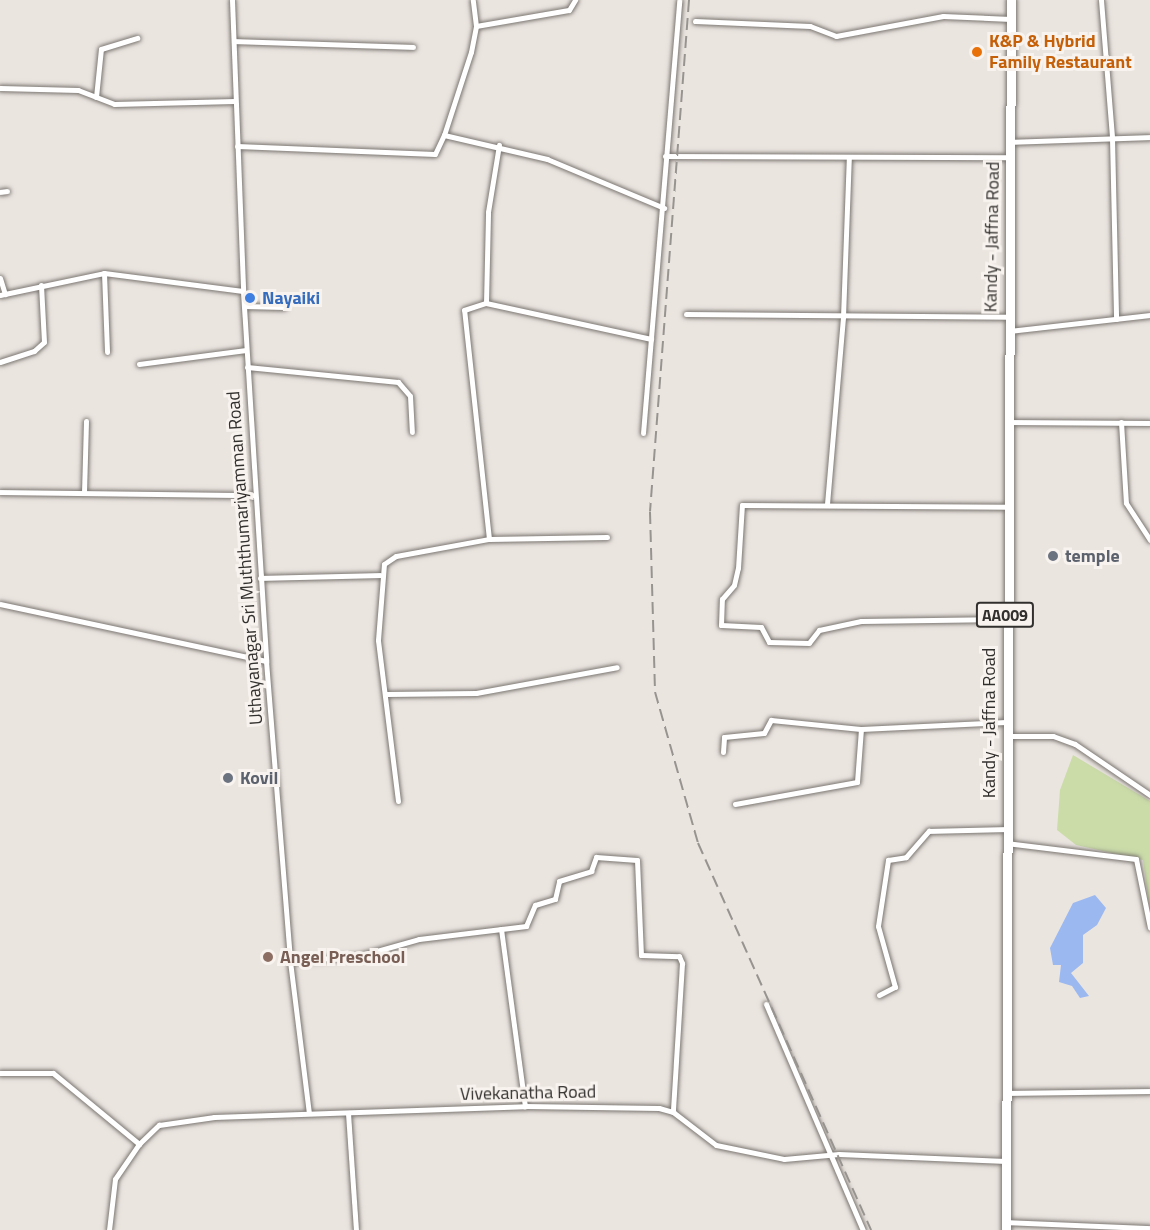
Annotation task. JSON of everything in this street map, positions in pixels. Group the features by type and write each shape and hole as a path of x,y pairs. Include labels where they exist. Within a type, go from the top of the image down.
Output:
{"highway":[{"name":"Kandy - Jaffna Road","path":"1006,1226 1005,619 1011,0"}],"street":[{"name":"Uthayanagar Sri Muththumariyamman Road","path":"232,0 243,291 254,495 290,962 309,1113"},
{"path":"237,146 435,154 444,135 476,26 473,0"},
{"path":"476,26 569,10 575,0"},
{"path":"643,433 664,208 665,156 679,0"},
{"path":"1101,0 1112,138 1116,319"},
{"path":"695,21 810,26 836,36 943,16 1011,19"},
{"path":"96,97 101,49 137,38"},
{"path":"234,41 413,47"},
{"path":"0,88 78,90 114,104 236,101"},
{"path":"444,135 499,145 548,159 664,208"},
{"path":"1009,142 1150,137"},
{"path":"486,303 488,212 499,145"},
{"path":"665,156 1009,157"},
{"path":"827,504 843,317 849,157"},
{"path":"104,273 107,352"},
{"path":"0,278 2,294 104,273 243,291"},
{"path":"0,362 34,351 44,342 41,285"},
{"path":"489,539 463,318 470,306 486,303 651,339"},
{"path":"244,306 284,307"},
{"path":"686,314 1008,317"},
{"path":"1007,331 1150,315"},
{"path":"139,364 246,350"},
{"path":"247,367 398,382 410,396 412,432"},
{"path":"84,493 86,421"},
{"path":"1006,422 1150,423"},
{"path":"1121,422 1126,503 1150,540"},
{"path":"0,492 254,495"},
{"path":"1005,619 861,621 819,630 809,643 768,642 762,627 721,625 722,599 734,585 738,568 742,505 1006,507"},
{"path":"398,801 378,640 380,574 384,564 396,556 489,539 607,537"},
{"path":"260,578 380,574"},
{"path":"0,604 266,661"},
{"path":"386,694 476,693 617,667"},
{"path":"723,752 724,737 764,733 771,720 861,729 1006,722"},
{"path":"735,804 857,782 861,729"},
{"path":"1006,736 1053,736 1075,744 1150,795"},
{"path":"879,995 895,987 878,926 888,860 906,857 929,831 1006,829"},
{"path":"1006,843 1136,859 1150,928"},
{"path":"290,962 359,956 419,939 501,929 530,923 535,905 555,899 559,881 591,871 596,857 637,860 641,956 667,954 679,956 682,963 673,1112 716,1145 784,1159 833,1155 1006,1161"},
{"path":"501,929 525,1106"},
{"path":"766,1004 833,1155 863,1230"},
{"path":"0,1073 53,1073 140,1143"},
{"path":"1006,1093 1150,1091"},
{"name":"Vivekanatha Road","path":"109,1230 115,1179 140,1143 159,1125 174,1121 309,1113 525,1106 673,1112"},
{"path":"348,1113 356,1230"},
{"path":"1006,1226 1150,1228"}],"green space":[{"path":"1073,755 1150,801 1150,912 1143,860 1076,845 1057,830 1060,790"}],"water":[{"path":"1095,895 1106,908 1097,925 1083,935 1083,963 1071,973 1089,996 1080,998 1072,986 1059,982 1061,965 1053,965 1050,948 1073,903"}],"railway":[{"path":"689,0 650,512 655,692 698,843 871,1230"}],"place":[{"name":"K&P & Hybrid Family Restaurant","path":"977,52"},
{"name":"Nayaiki","path":"250,298"},
{"name":"temple","path":"1053,556"},
{"name":"Kovil","path":"228,778"},
{"name":"Angel Preschool","path":"268,957"}]}
